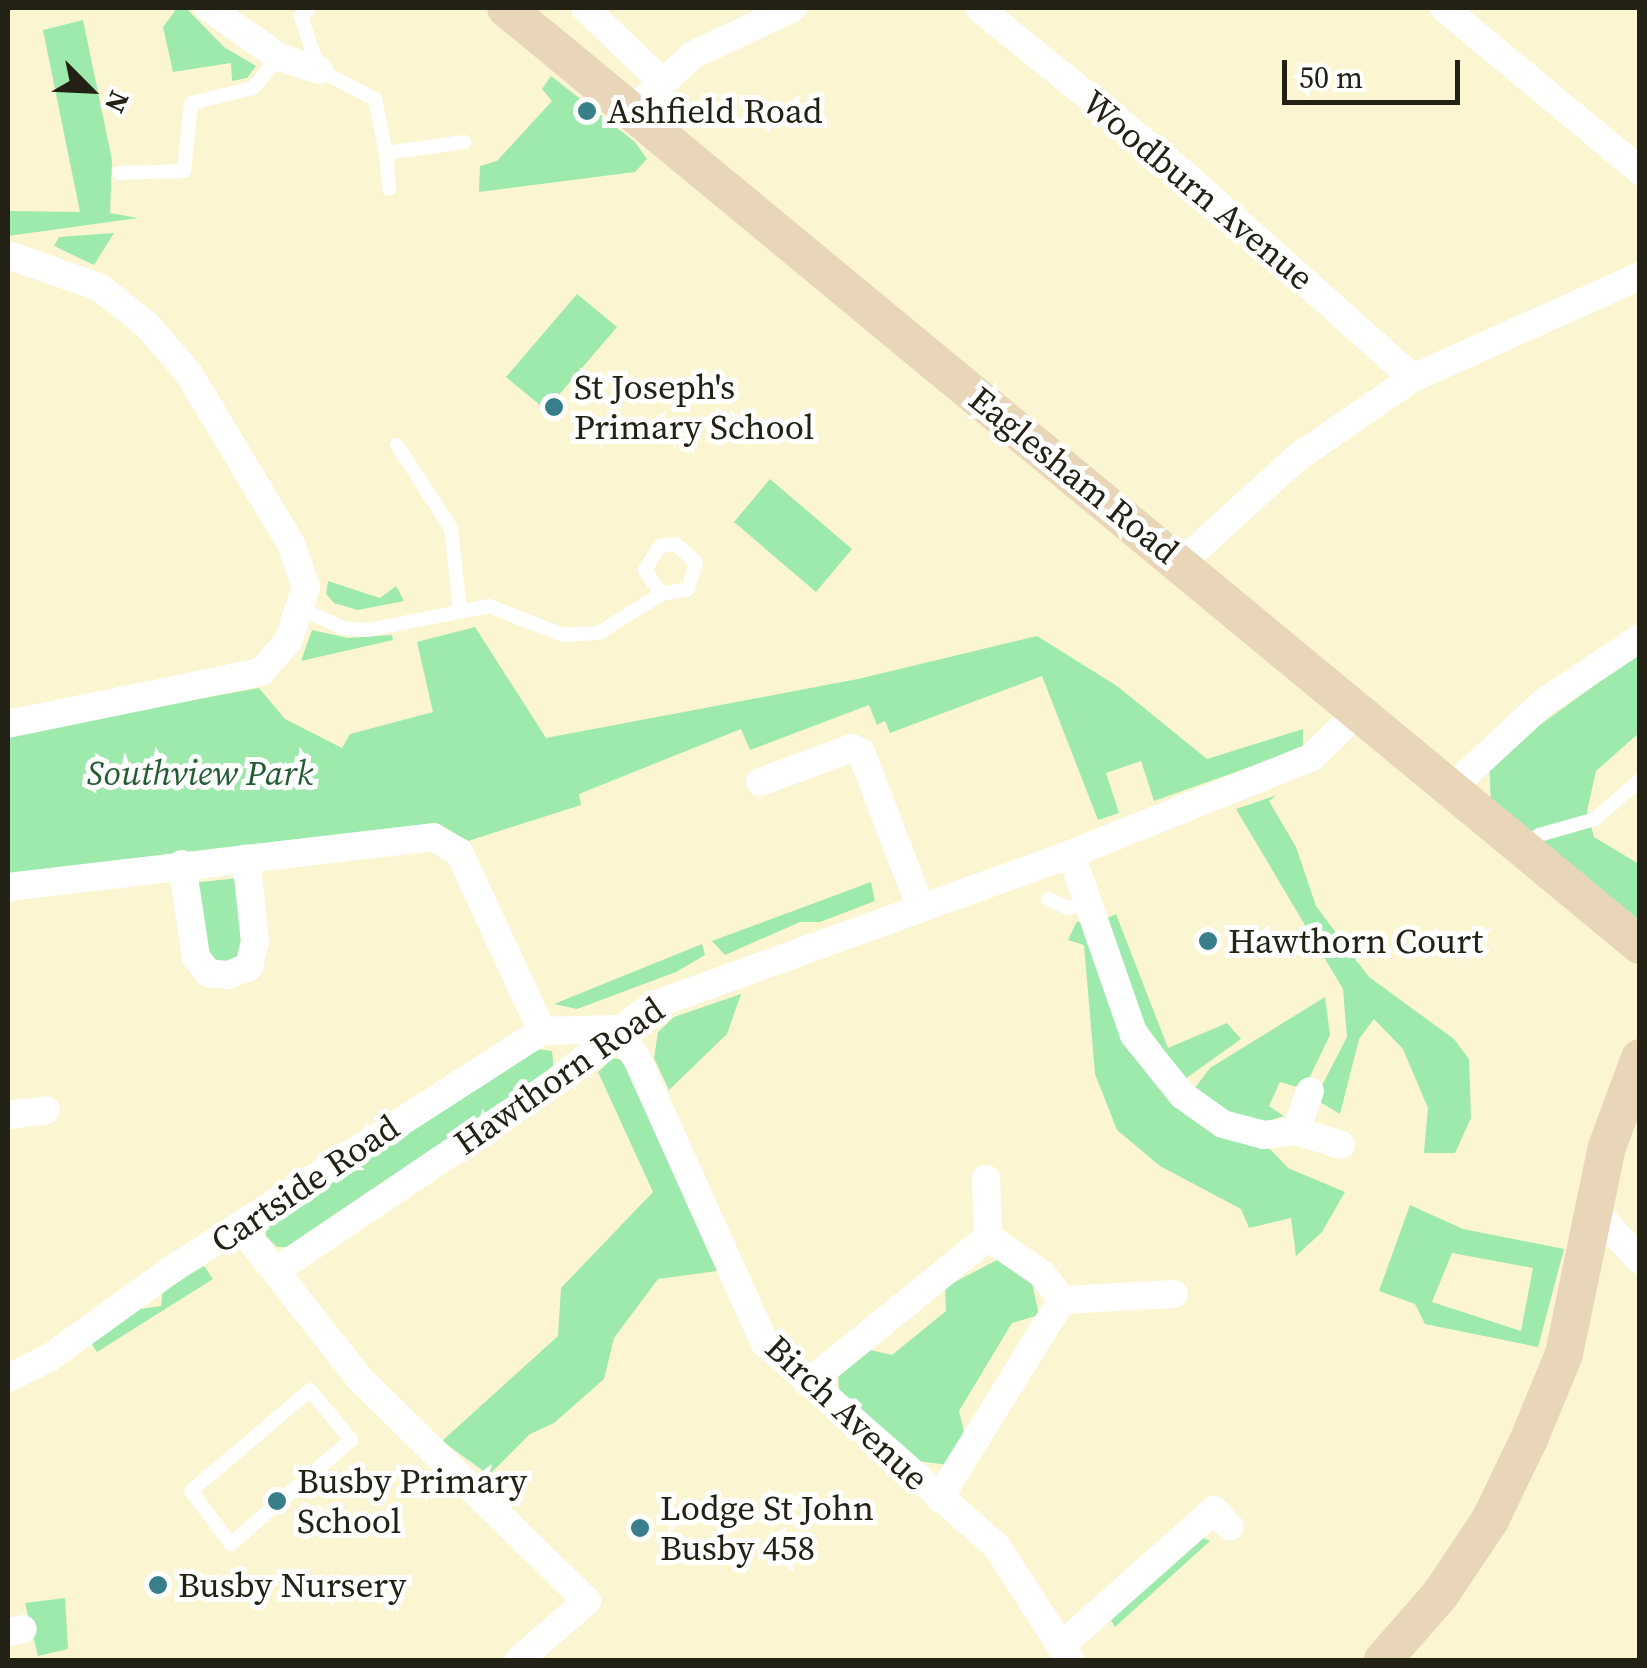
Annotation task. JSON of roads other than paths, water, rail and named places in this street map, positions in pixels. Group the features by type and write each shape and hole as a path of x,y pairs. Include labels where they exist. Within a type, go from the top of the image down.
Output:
{"main road":[{"name":"Eaglesham Road","path":"517,11 630,112 1182,562 1448,790 1640,946"},
{"path":"1384,1660 1460,1565 1529,1439 1564,1354 1592,1208 1616,1115 1640,1058"}],"street":[{"path":"210,8 279,58 320,70"},
{"path":"585,8 660,80"},
{"path":"630,112 660,80 734,30 793,8"},
{"name":"Woodburn Avenue","path":"980,8 1184,174 1413,378"},
{"path":"1444,8 1640,171"},
{"path":"8,255 99,286 148,326 190,374 304,568 302,609 288,640 260,672 8,724"},
{"path":"1182,562 1298,457 1413,378 1640,276"},
{"path":"1448,790 1544,702 1640,638"},
{"name":"Hawthorn Road","path":"277,1270 554,1082 616,1029 676,995 1071,854 1312,758 1358,712"},
{"path":"760,782 852,748 861,752 920,906"},
{"path":"8,887 432,838 459,852 542,1031 616,1029"},
{"path":"1071,854 1093,902 1134,1036 1182,1096 1222,1124 1264,1135 1296,1130 1341,1145"},
{"path":"182,864 196,957 208,973 228,975 249,967 255,942 246,858"},
{"name":"Birch Avenue","path":"616,1029 637,1059 764,1342 997,1547 1066,1652"},
{"name":"Cartside Road","path":"8,1378 49,1358 542,1031"},
{"path":"1296,1130 1310,1091"},
{"path":"8,1115 46,1110"},
{"path":"986,1179 988,1236"},
{"path":"1592,1208 1640,1260"},
{"path":"242,1229 361,1380 586,1600 519,1660"},
{"path":"808,1383 988,1236"},
{"path":"988,1236 1042,1274 1062,1300"},
{"path":"1062,1300 1174,1294"},
{"path":"939,1498 1062,1300"},
{"path":"1066,1652 1214,1510 1230,1526"}],"lane":[{"path":"309,8 301,17 320,70 375,100 390,189"},
{"path":"118,173 184,171 191,103 253,88 279,58"},
{"path":"386,153 464,142"},
{"path":"396,445 451,528 460,609"},
{"path":"302,609 343,628 488,606 563,634 600,633 660,594"},
{"path":"1522,851 1539,835 1595,820 1640,780"},
{"path":"1048,900 1068,908 1093,902"},
{"path":"310,1390 351,1440 231,1544 191,1491 310,1390"}],"place":[{"name":"Ashfield Road","path":"587,111"},
{"name":"St Joseph's Primary School","path":"554,407"},
{"name":"Hawthorn Court","path":"1208,941"},
{"name":"Busby Primary School","path":"277,1501"},
{"name":"Lodge St John Busby 458","path":"640,1528"},
{"name":"Busby Nursery","path":"158,1585"}],"park label":[{"name":"Southview Park","path":"200,773"}]}
